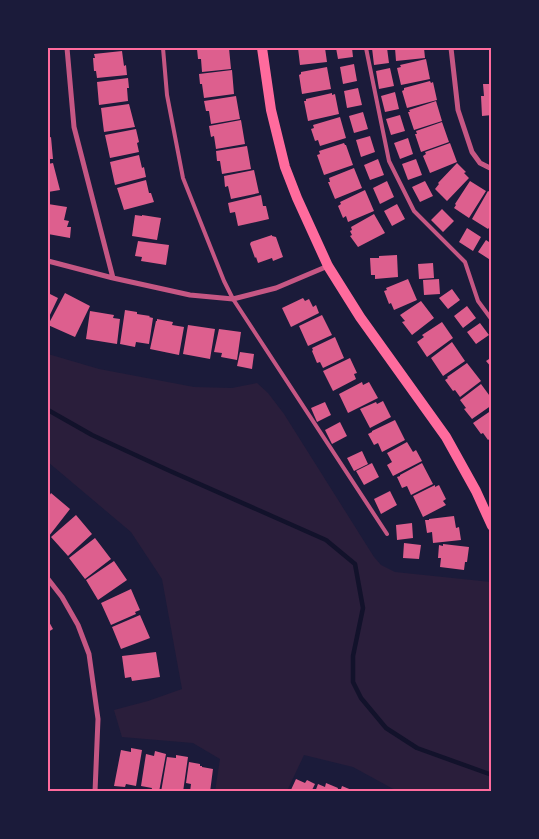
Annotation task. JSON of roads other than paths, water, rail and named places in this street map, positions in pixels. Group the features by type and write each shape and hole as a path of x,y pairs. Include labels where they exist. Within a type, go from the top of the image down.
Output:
{"main road":[{"path":"262,48 270,110 286,167 296,198 328,266 360,317 446,438 476,491 492,526"}],"street":[{"path":"67,48 74,128 113,278"},
{"path":"451,48 458,110 472,152 480,163 492,169"},
{"path":"48,261 190,295 234,299 276,288 328,266"},
{"path":"48,578 62,597 78,625 89,654 98,718 95,792"}],"lane":[{"path":"163,48 167,94 183,178 224,281 387,534"},
{"path":"366,48 389,161 414,211 464,262 478,301 492,320"}],"waterway":[{"path":"48,410 92,435 326,540 355,564 363,608 353,656 353,682 361,698 386,728 417,748 492,775"}]}
